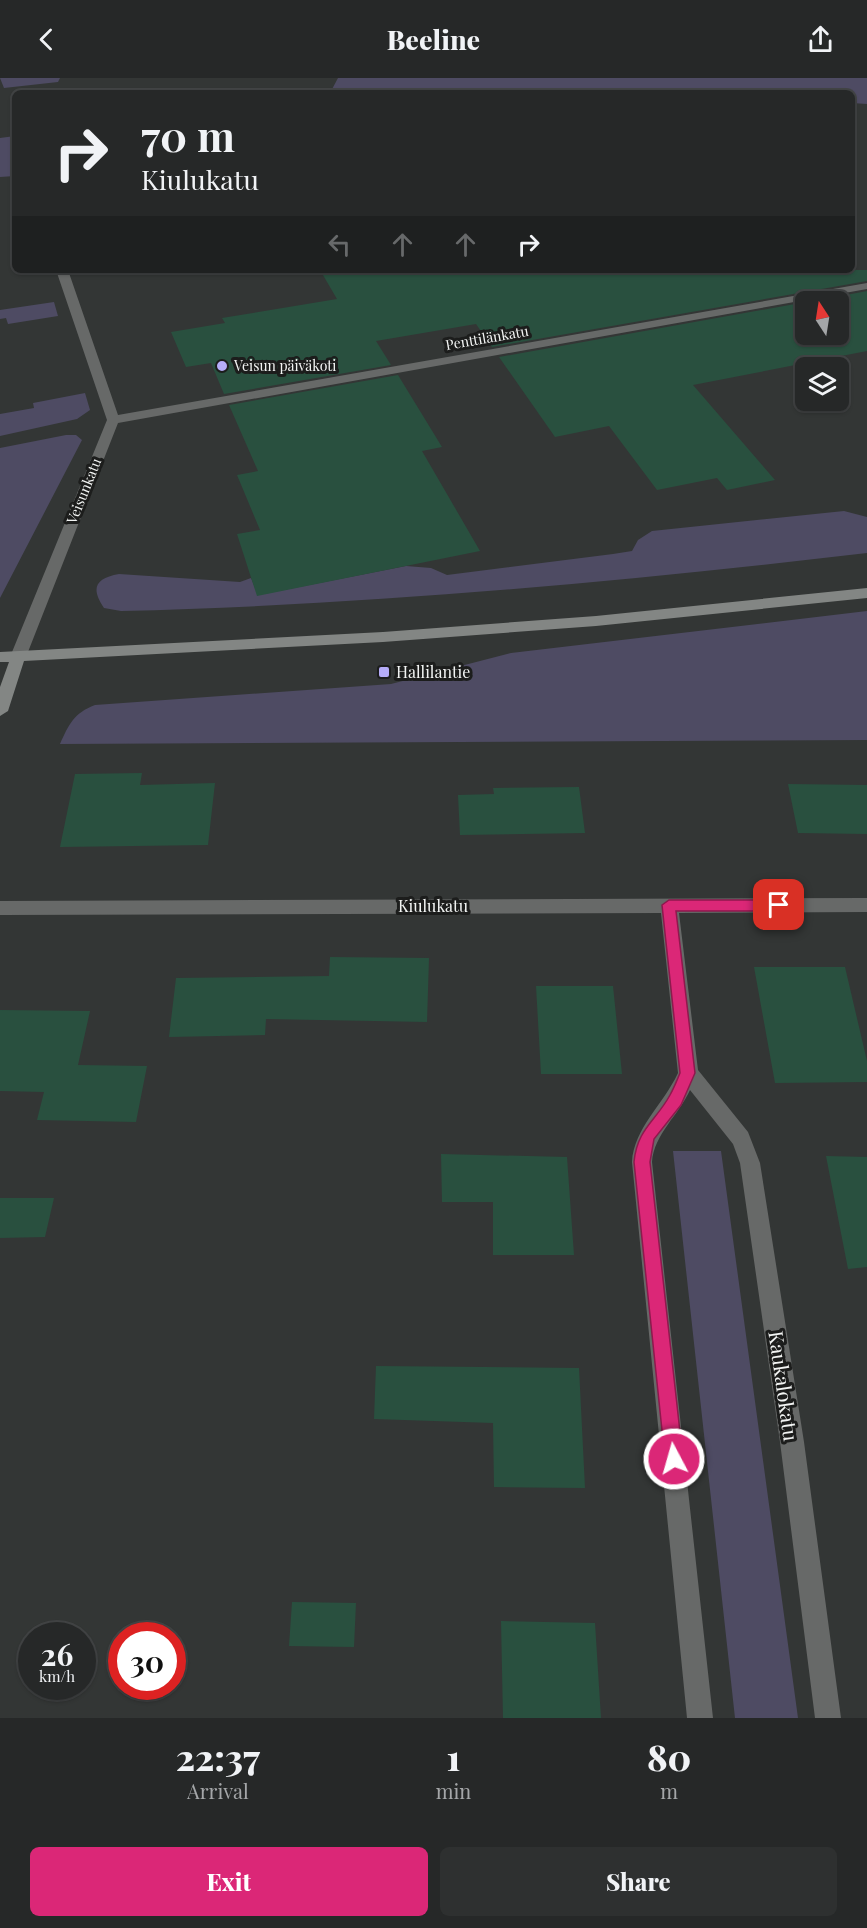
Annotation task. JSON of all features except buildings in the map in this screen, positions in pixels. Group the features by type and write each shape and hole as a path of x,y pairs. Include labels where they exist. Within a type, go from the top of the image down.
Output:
{"main road":[{"path":"0,657 243,646 502,628 867,593"},
{"name":"Veisunkatu","path":"0,711 18,657"}],"street":[{"path":"63,273 113,420"},
{"name":"Penttilänkatu","path":"113,420 867,286"},
{"name":"Veisunkatu","path":"18,657 113,420"},
{"path":"669,905 688,1073 675,1101 649,1135 643,1147 642,1162 699,1718"},
{"name":"Kiulukatu","path":"0,908 867,905"},
{"name":"Kaukalokatu","path":"688,1073 741,1140 750,1162 792,1442 828,1718"}],"shaded area":[{"path":"0,78 60,78 58,82 4,88"},
{"path":"338,78 867,78 867,104 855,103 855,90 332,90"},
{"path":"12,136 12,176 0,177 0,138"},
{"path":"54,302 58,316 8,324 6,318 0,319 0,310"},
{"path":"85,393 90,410 77,419 0,436 0,414 34,408 33,403"},
{"path":"76,435 82,440 0,598 0,448"},
{"path":"844,511 867,517 867,553 588,583 402,598 121,611 104,608 97,595 100,581 119,574 240,582 251,578 258,595 406,566 431,568 447,575 632,551 638,540 652,531"},
{"path":"867,611 867,740 60,744 73,720 95,705 391,684 511,653"},
{"path":"673,1151 721,1151 798,1718 735,1718"}],"place":[{"name":"Veisun päiväkoti","path":"222,366"},
{"name":"Hallilantie","path":"384,672"}],"route":[{"path":"674,1459 642,1162 643,1147 649,1135 675,1101 688,1073 669,905 779,905"}]}
